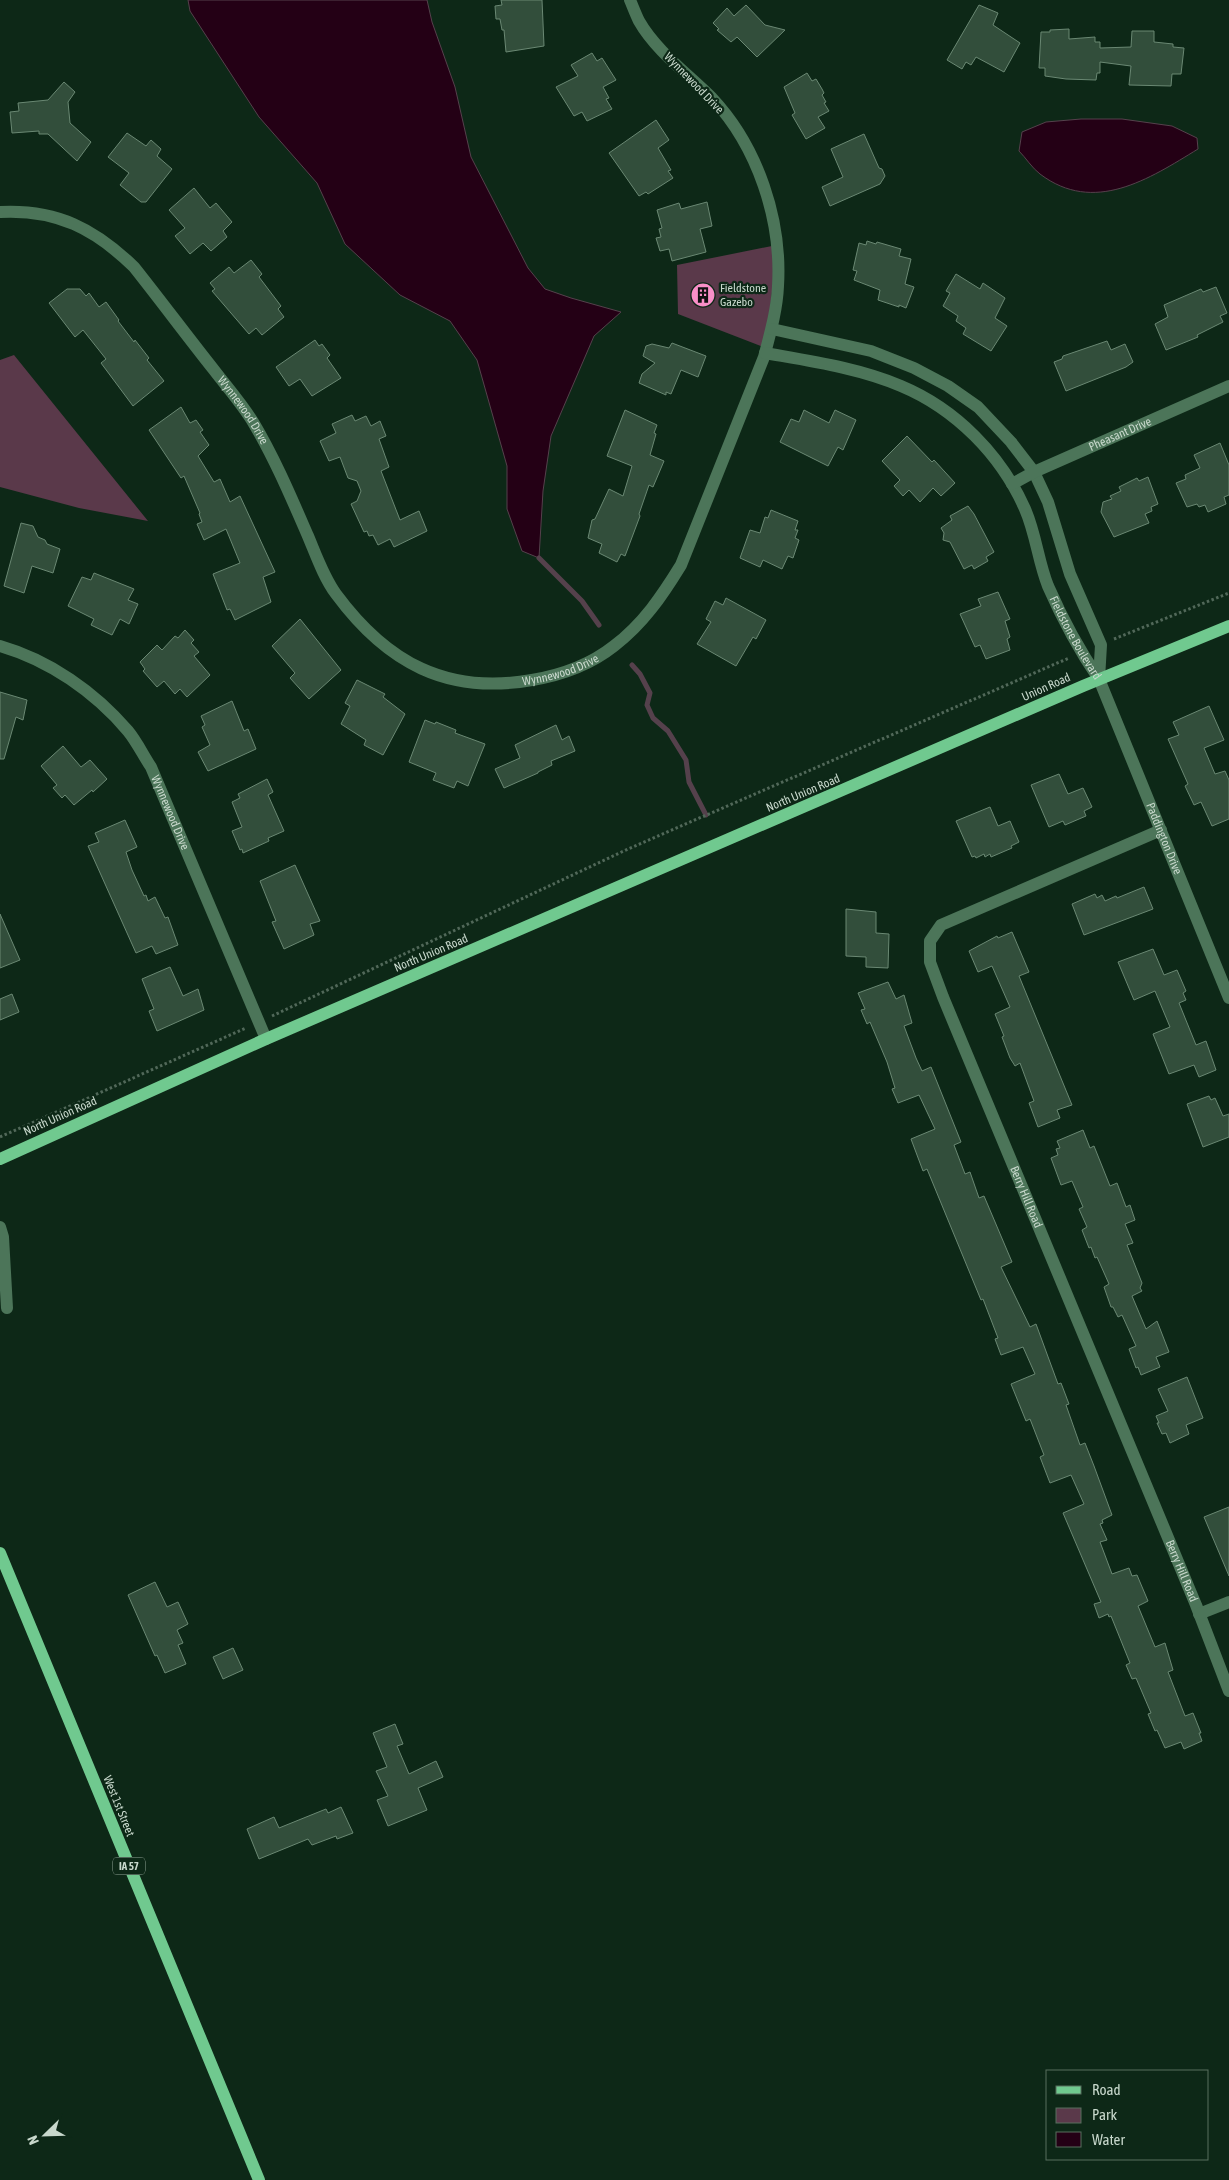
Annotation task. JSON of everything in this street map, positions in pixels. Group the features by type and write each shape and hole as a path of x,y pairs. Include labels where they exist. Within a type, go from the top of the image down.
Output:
{"main road":[{"name":"Union Road","path":"875,777 1099,679 1229,626"},
{"name":"North Union Road","path":"0,1159 266,1039 875,777"},
{"name":"West 1st Street","path":"0,1553 259,2180"}],"street":[{"name":"Wynnewood Drive","path":"0,212 45,216 78,225 112,245 134,267 251,420 275,460 335,593 359,622 382,644 432,674 464,683 491,685 556,676 593,660 613,647 640,623 663,595 680,565 765,353 772,329 778,286 777,245 771,207 758,171 741,136 713,100 658,46 639,21 630,0"},
{"name":"Fieldstone Boulevard","path":"772,329 871,351 914,368 948,386 978,407 1011,442 1034,472 1048,502 1070,574 1101,644 1099,679"},
{"name":"Fieldstone Boulevard","path":"765,353 821,363 901,386 933,403 960,423 992,455 1012,484 1026,510 1048,584 1082,653 1099,679"},
{"name":"Pheasant Drive","path":"1012,484 1034,472 1229,386"},
{"name":"Wynnewood Drive","path":"0,646 44,663 73,681 101,704 128,731 151,767 266,1039"},
{"name":"Paddington Drive","path":"1099,679 1229,998"},
{"name":"Berry Hill Road","path":"1161,830 941,925 930,941 930,962 942,997 1229,1690"},
{"path":"0,1226 3,1237 7,1308"},
{"path":"1199,1614 1229,1602"}],"path":[{"path":"1101,644 1229,593"},
{"path":"0,1137 259,1023 628,849 1082,653"}],"green space":[{"path":"777,245 766,348 678,314 677,265"},
{"path":"14,355 148,521 79,508 0,487 0,360"}],"water":[{"path":"188,0 427,0 432,22 455,87 471,157 528,268 545,289 621,312 594,336 551,436 543,491 539,558 522,551 507,509 507,466 477,360 450,321 400,295 345,244 317,183 259,117 190,11"},
{"path":"1081,119 1122,119 1172,126 1197,138 1198,149 1141,181 1101,192 1081,192 1060,186 1040,174 1019,151 1022,132 1046,122"}],"building":[{"path":"501,0 542,0 544,46 506,52 504,30 502,30 500,19 496,19 495,6 502,5"},
{"path":"746,5 765,25 785,30 757,57 737,37 731,42 717,30 719,29 713,23 727,8 734,16"},
{"path":"979,5 998,13 993,25 1020,43 1004,72 976,57 971,65 966,62 962,69 947,60"},
{"path":"1069,29 1069,39 1095,37 1095,42 1100,42 1100,48 1131,47 1132,31 1154,31 1154,42 1173,44 1173,47 1184,48 1181,74 1172,74 1171,86 1129,85 1131,66 1100,62 1100,73 1097,73 1096,80 1045,76 1045,68 1039,68 1041,32"},
{"path":"592,53 597,61 602,58 616,80 603,87 609,98 606,99 612,109 587,121 582,112 574,116 556,87 578,76 571,65"},
{"path":"807,73 812,81 816,79 822,89 824,93 822,95 826,102 824,103 829,111 818,117 825,128 806,139 792,115 795,113 784,87"},
{"path":"64,82 75,92 68,102 70,123 91,142 77,161 48,134 39,134 39,131 12,133 10,112 19,111 18,103 48,100"},
{"path":"656,120 669,140 658,148 671,170 668,171 673,178 648,194 646,192 639,196 609,153"},
{"path":"127,133 146,146 151,140 161,149 157,156 172,169 146,202 141,202 120,185 129,173 108,157"},
{"path":"864,134 879,168 882,169 885,176 880,184 830,206 822,187 843,177 831,149"},
{"path":"194,188 210,208 216,203 232,222 223,231 227,237 211,251 203,243 190,254 175,236 185,228 169,210"},
{"path":"707,202 712,226 700,229 706,252 672,261 669,249 660,251 656,238 661,237 659,229 662,228 657,210 679,203 681,209"},
{"path":"867,241 901,249 899,256 911,259 905,284 914,287 906,308 878,300 880,290 854,280 857,271 853,270 859,243 866,245"},
{"path":"251,260 262,274 259,277 281,306 278,309 284,317 262,335 256,328 249,334 212,291 215,289 210,283 229,267 234,273"},
{"path":"956,274 980,289 983,283 1005,298 995,318 1007,326 991,351 963,334 966,328 956,321 958,316 943,306 950,293 946,291"},
{"path":"1216,287 1227,313 1220,316 1223,322 1197,335 1198,337 1166,350 1155,324 1168,317 1164,305 1201,289 1203,292"},
{"name":"Fieldstone Gazebo","path":"703,288 711,296 703,304 695,296"},
{"path":"67,289 80,289 86,296 89,293 99,307 106,302 118,321 149,358 147,360 164,381 133,406 101,363 106,359 83,330 75,337 49,303"},
{"path":"315,340 319,346 322,344 330,355 327,358 341,378 312,396 300,379 289,386 276,367"},
{"path":"1107,341 1111,350 1125,344 1133,362 1126,367 1066,391 1054,362 1062,359 1063,356"},
{"path":"672,343 706,356 698,377 681,370 671,394 666,392 666,395 639,383 642,374 655,363 643,356 646,346 652,344 669,348"},
{"path":"181,407 190,423 196,420 203,430 200,432 209,445 198,456 214,482 220,479 230,502 240,496 275,572 263,577 271,602 235,620 230,609 227,610 213,574 240,563 226,529 204,540 197,524 202,522 200,513 184,476 181,478 149,430"},
{"path":"625,410 657,425 650,455 664,461 653,487 649,485 625,556 621,554 617,562 599,553 602,544 588,538 592,520 595,519 609,489 623,496 632,466 607,456"},
{"path":"804,410 829,423 835,410 856,420 843,450 838,447 828,466 780,442 791,419 799,422"},
{"path":"352,415 355,421 366,416 371,426 380,421 386,436 379,439 389,467 381,471 400,520 419,511 427,531 394,547 390,539 378,545 373,535 369,536 367,531 364,532 351,504 357,501 361,491 357,481 348,478 340,457 329,461 320,441 336,433 332,424"},
{"path":"907,436 932,462 934,460 955,483 941,496 933,488 920,502 909,490 903,496 894,486 900,480 882,461"},
{"path":"1220,443 1229,465 1229,495 1224,497 1226,504 1208,512 1205,505 1199,507 1197,504 1187,507 1176,483 1186,479 1185,475 1200,468 1194,455"},
{"path":"1148,477 1158,504 1151,507 1152,511 1145,514 1149,523 1114,537 1101,512 1103,502 1112,499 1110,496 1121,491 1119,487 1137,478 1139,481"},
{"path":"968,506 994,552 986,557 988,561 974,569 972,565 964,569 950,542 943,540 944,533 941,528 952,520 950,516"},
{"path":"771,510 798,521 795,530 798,530 795,538 799,540 793,558 788,556 782,569 763,560 760,567 740,558 750,530 760,533 765,517 768,518"},
{"path":"21,523 33,526 38,537 45,540 47,544 60,549 53,573 32,566 24,593 4,586"},
{"path":"94,573 134,589 128,600 138,604 129,624 120,619 112,635 91,625 94,619 68,606 82,577 91,580"},
{"path":"998,592 1010,619 1005,621 1010,637 1007,639 1010,650 986,659 980,645 975,647 960,614 981,606 978,599"},
{"path":"726,598 766,620 756,639 753,637 736,666 697,644 711,622 706,619 715,601 723,605"},
{"path":"300,619 341,670 309,699 290,678 295,673 272,646"},
{"path":"185,630 194,640 191,643 199,652 194,656 210,675 187,697 180,689 175,694 164,681 157,687 143,671 145,669 140,662 157,645 162,650 175,636 178,638"},
{"path":"357,680 385,694 383,697 405,714 383,755 364,745 366,740 341,724 350,706 345,703"},
{"path":"0,692 27,700 23,720 16,717 4,759 0,759"},
{"path":"232,701 244,731 248,729 256,749 208,771 198,752 210,745 202,727 205,725 201,716"},
{"path":"1209,706 1224,740 1204,748 1215,774 1225,771 1229,780 1229,819 1212,826 1201,802 1194,805 1185,786 1188,784 1168,739 1179,735 1173,722"},
{"path":"425,720 456,730 455,733 485,744 468,786 457,781 454,788 433,780 436,773 409,762"},
{"path":"556,725 562,740 569,736 575,751 551,761 552,765 538,773 504,788 495,769 520,758 515,745"},
{"path":"63,746 81,767 90,760 107,779 93,792 92,790 74,805 65,795 62,798 53,788 57,785 41,766"},
{"path":"1059,774 1068,794 1083,788 1092,807 1084,811 1086,816 1065,825 1063,821 1049,827 1031,785"},
{"path":"267,779 273,792 268,795 284,831 268,838 269,841 243,853 232,831 242,827 232,802 240,798 238,794"},
{"path":"990,807 998,826 1010,821 1019,842 1011,846 1012,848 991,857 990,854 985,857 984,854 976,858 975,856 972,857 956,821"},
{"path":"125,820 137,847 126,852 132,870 144,896 146,895 148,901 155,897 165,918 168,917 178,945 156,954 152,946 136,953 88,846 99,842 95,833"},
{"path":"295,865 320,921 310,924 314,935 284,949 272,922 276,921 260,881"},
{"path":"1144,887 1153,909 1084,935 1072,904 1095,894 1097,898 1102,895 1105,901"},
{"path":"846,909 876,912 876,933 889,934 888,968 866,967 866,957 846,956"},
{"path":"0,914 20,960 0,968"},
{"path":"1012,932 1029,972 1019,976 1072,1105 1057,1110 1060,1118 1038,1127 1029,1103 1034,1101 1020,1063 1015,1066 1010,1058 995,1014 1010,1007 992,966 978,972 969,951 997,936 998,938"},
{"path":"1153,949 1164,975 1177,970 1186,991 1183,993 1186,1000 1179,1003 1196,1045 1206,1041 1216,1070 1199,1077 1194,1065 1169,1074 1153,1034 1170,1027 1155,991 1134,1000 1118,962"},
{"path":"170,967 183,996 198,989 204,1010 157,1031 149,1011 154,1009 142,979"},
{"path":"888,982 896,999 904,995 912,1023 904,1026 916,1058 922,1071 931,1067 961,1142 954,1145 965,1174 970,1172 979,1198 984,1196 1012,1262 1001,1267 1030,1327 1036,1324 1058,1384 1061,1383 1069,1404 1066,1405 1080,1445 1085,1443 1094,1466 1112,1515 1102,1520 1103,1523 1100,1524 1107,1540 1100,1542 1112,1574 1129,1568 1132,1576 1137,1575 1148,1601 1138,1606 1155,1647 1165,1643 1173,1670 1168,1672 1185,1716 1193,1713 1201,1733 1199,1733 1202,1741 1184,1749 1181,1742 1165,1748 1157,1730 1155,1731 1148,1714 1151,1713 1136,1678 1132,1679 1126,1665 1130,1663 1111,1616 1109,1617 1108,1614 1099,1618 1094,1604 1101,1602 1063,1513 1084,1504 1071,1475 1050,1483 1040,1457 1044,1455 1030,1419 1026,1421 1011,1384 1035,1374 1023,1347 1001,1355 995,1339 998,1338 983,1299 981,1300 927,1169 923,1171 911,1139 935,1129 919,1095 898,1103 892,1089 895,1088 887,1062 870,1022 867,1024 861,1010 865,1009 858,993"},
{"path":"12,994 19,1012 0,1020 0,999"},
{"path":"1209,1096 1211,1100 1215,1098 1223,1116 1229,1114 1229,1137 1203,1147 1187,1104"},
{"path":"1083,1130 1090,1148 1094,1146 1110,1186 1117,1183 1126,1207 1130,1205 1135,1220 1125,1224 1133,1243 1127,1245 1142,1283 1140,1288 1142,1291 1132,1296 1146,1329 1157,1321 1169,1352 1156,1357 1160,1367 1141,1375 1138,1367 1136,1368 1129,1349 1136,1346 1122,1315 1118,1317 1113,1307 1111,1307 1104,1287 1109,1284 1097,1257 1095,1258 1091,1247 1089,1248 1082,1230 1087,1227 1079,1209 1083,1207 1072,1181 1061,1185 1051,1158 1058,1155 1056,1149 1060,1148 1057,1141"},
{"path":"1187,1377 1203,1418 1186,1425 1189,1434 1170,1443 1166,1433 1162,1434 1157,1423 1159,1423 1156,1416 1168,1411 1158,1389"},
{"path":"1229,1507 1229,1576 1204,1517"},
{"path":"155,1582 167,1607 178,1602 188,1624 177,1630 183,1643 178,1645 186,1664 165,1673 157,1655 155,1656 128,1595"},
{"path":"233,1648 243,1670 223,1679 213,1657"},
{"path":"395,1724 403,1744 397,1746 409,1774 436,1761 443,1777 418,1788 427,1810 388,1826 377,1800 388,1796 376,1771 387,1767 373,1733"},
{"path":"341,1807 353,1833 337,1839 336,1836 312,1845 308,1839 259,1859 247,1829 274,1817 279,1828 326,1809 328,1813"}],"waterway":[{"path":"539,558 582,601 599,625"},
{"path":"632,665 640,674 650,693 647,705 653,718 668,731 686,760 689,782 706,815"}],"place":[{"name":"Fieldstone Gazebo","path":"703,295"}]}
